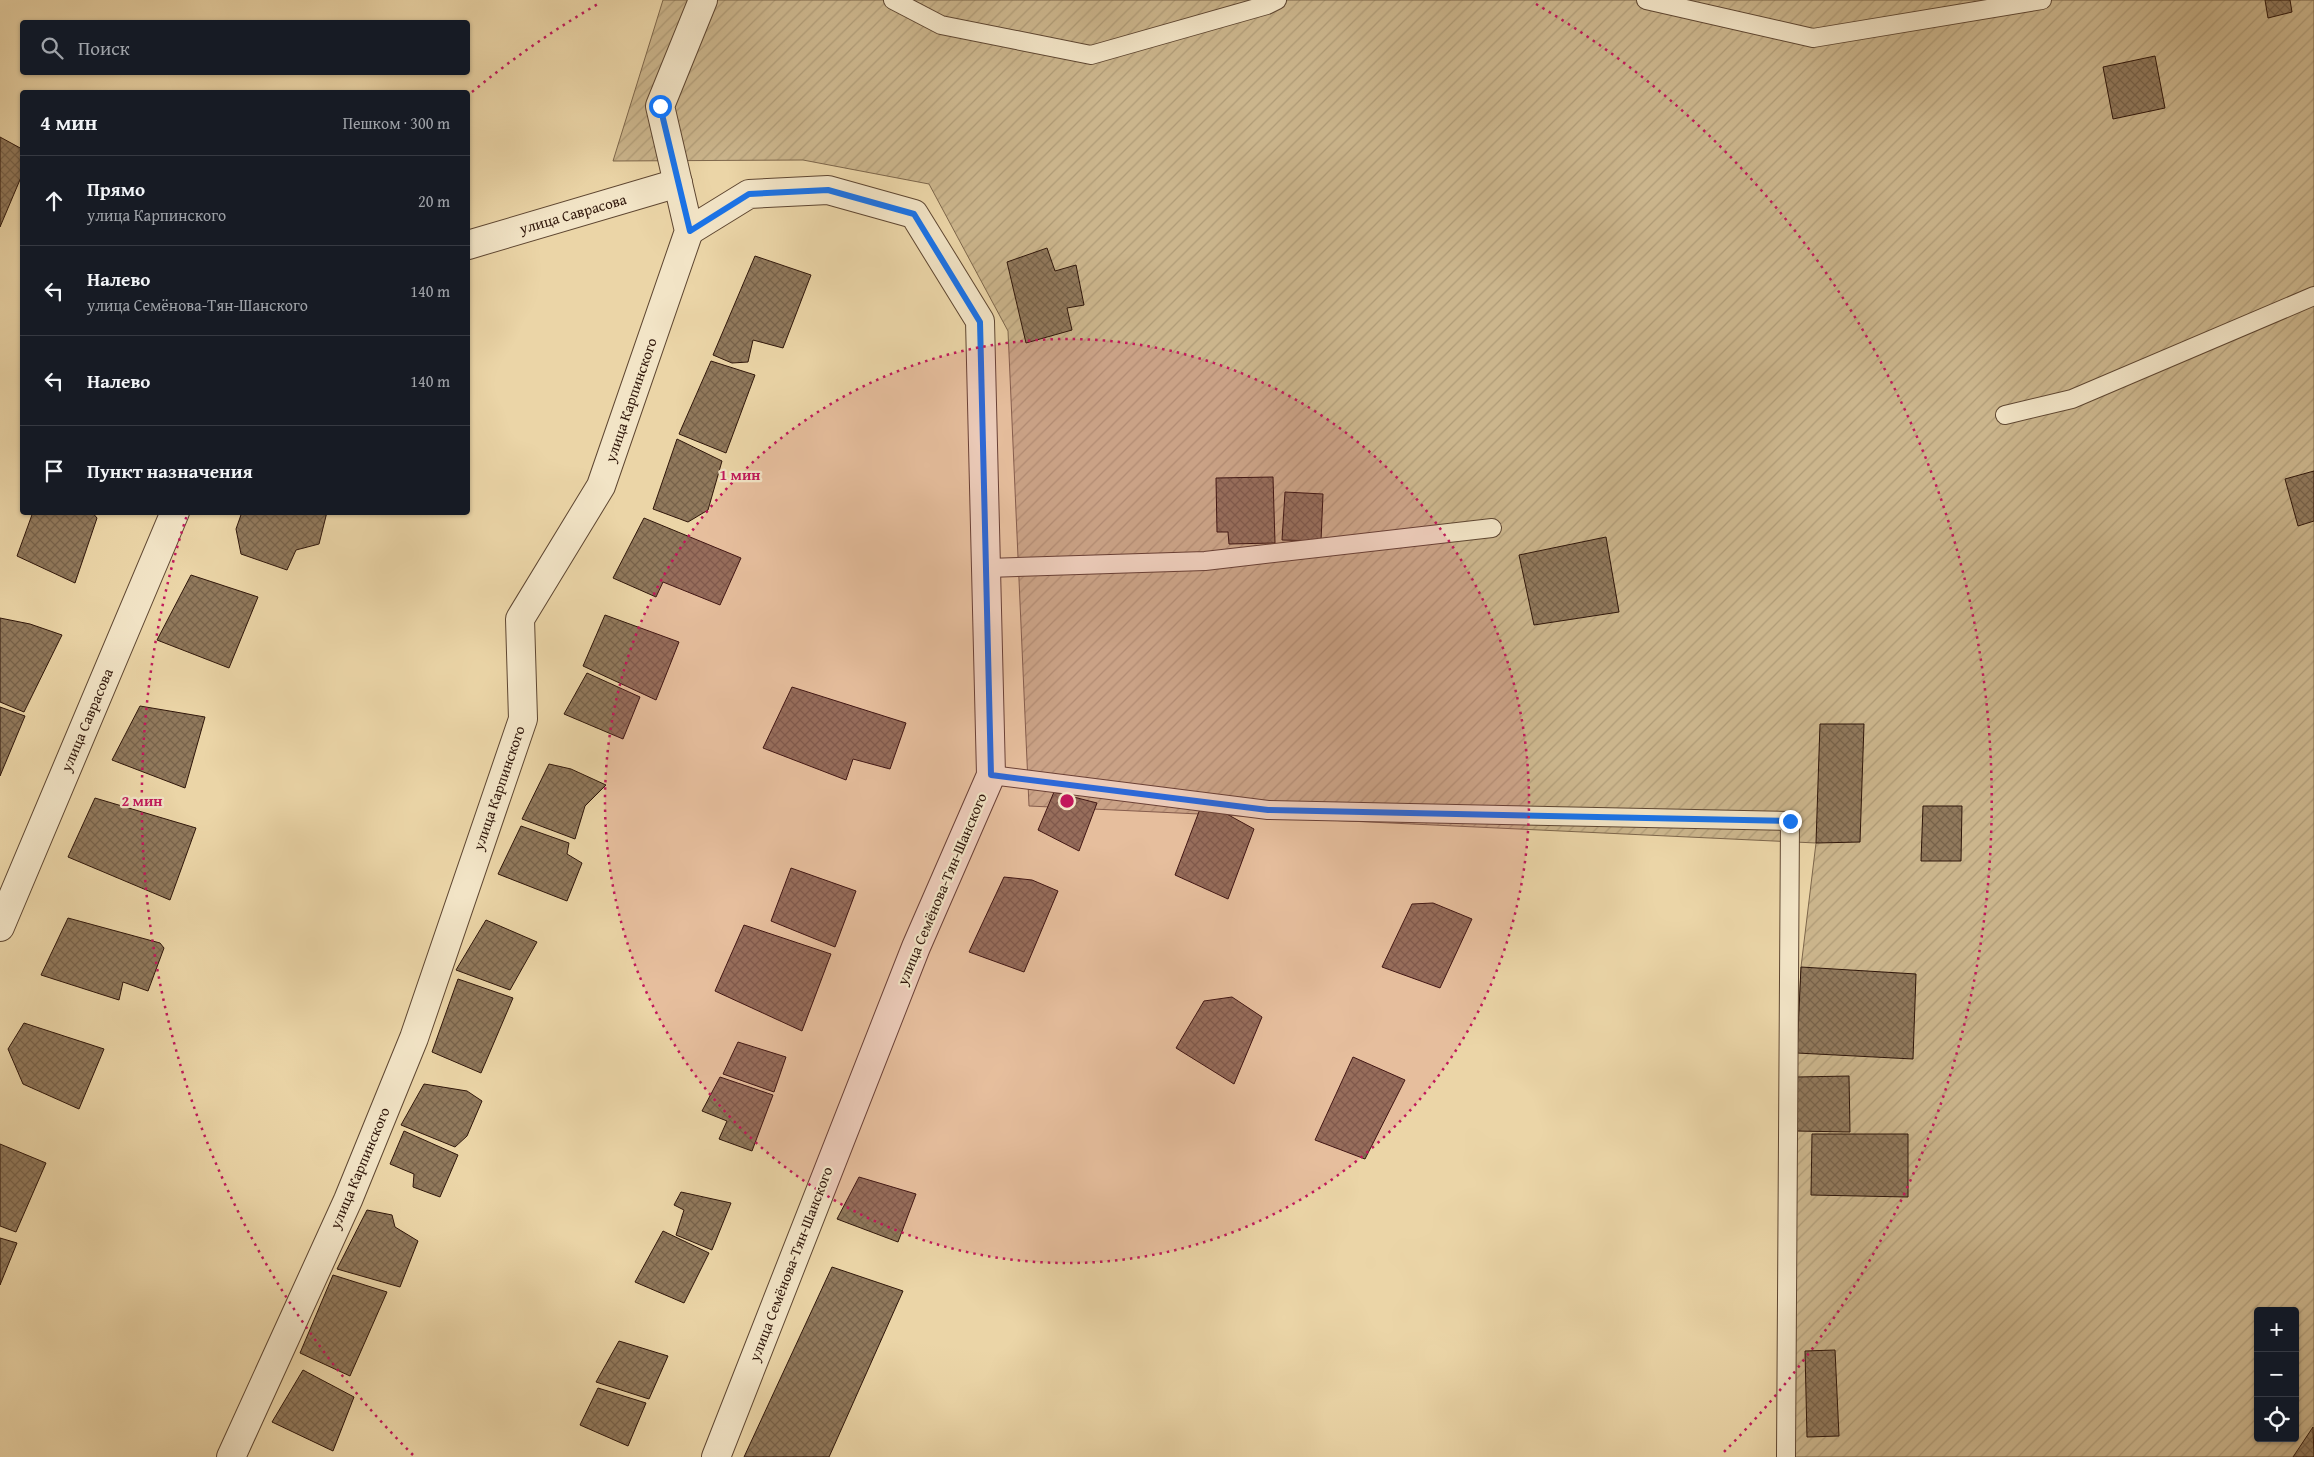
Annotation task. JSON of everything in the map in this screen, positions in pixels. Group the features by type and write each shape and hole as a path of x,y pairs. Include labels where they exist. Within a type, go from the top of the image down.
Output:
{"street":[{"path":"690,231 660,106 703,0"},
{"name":"улица Саврасова","path":"470,245 678,183"},
{"name":"улица Семёнова-Тян-Шанского","path":"690,231 749,194 828,190 914,214 980,322 987,568 991,775 912,956 716,1457"},
{"name":"улица Карпинского","path":"231,1457 348,1200 414,1038 523,719 520,619 601,486 690,231"},
{"name":"улица Саврасова","path":"0,928 174,515"}],"lane":[{"path":"893,0 941,25 1091,55 1268,5 1278,0"},
{"path":"1646,0 1813,38 2042,0"},
{"path":"2005,415 2072,399 2314,296"},
{"path":"987,568 1205,561 1492,528"},
{"path":"991,775 1268,810 1790,821 1786,1457"}],"shaded area":[{"path":"663,0 2314,0 2314,1457 1788,1457 1797,1053 1801,967 1816,843 1029,806 1008,331 929,184 803,160 613,161"}],"building":[{"path":"2265,0 2290,0 2292,12 2268,18"},
{"path":"2155,56 2165,108 2113,119 2103,67"},
{"path":"0,137 20,148 20,180 0,227"},
{"path":"1047,248 1055,271 1076,265 1084,305 1067,308 1072,330 1026,343 1007,262"},
{"path":"755,256 811,275 783,348 753,340 748,362 732,363 713,355"},
{"path":"711,361 755,375 726,453 679,434"},
{"path":"677,439 722,461 708,510 688,522 653,509"},
{"path":"2314,471 2314,521 2298,526 2285,479"},
{"path":"1273,477 1275,543 1229,544 1228,532 1217,532 1216,478"},
{"path":"1285,492 1323,494 1321,541 1282,540"},
{"path":"32,515 94,515 97,518 75,583 17,556"},
{"path":"241,515 326,515 319,544 296,550 287,570 241,554 236,529"},
{"path":"644,518 741,558 720,605 663,582 656,597 613,578"},
{"path":"1606,537 1619,612 1534,625 1519,555"},
{"path":"191,575 258,597 229,668 157,640"},
{"path":"605,615 679,642 656,700 583,666"},
{"path":"0,618 30,624 62,635 24,712 0,702"},
{"path":"587,673 640,697 623,739 564,714"},
{"path":"792,687 906,723 890,769 853,759 846,780 763,748"},
{"path":"140,706 205,717 185,788 112,760"},
{"path":"0,707 25,716 0,776"},
{"path":"1820,724 1864,724 1860,842 1816,843"},
{"path":"549,764 571,769 606,785 585,806 575,839 522,819"},
{"path":"1054,792 1097,803 1079,851 1038,830"},
{"path":"95,798 196,828 170,900 68,857"},
{"path":"1203,801 1254,829 1228,899 1175,875"},
{"path":"1923,806 1962,806 1961,861 1921,861"},
{"path":"521,826 569,843 567,854 582,863 567,901 498,874"},
{"path":"791,868 856,891 835,947 771,921"},
{"path":"1004,877 1032,880 1058,891 1024,972 969,952"},
{"path":"1433,903 1472,919 1440,988 1382,967 1412,904"},
{"path":"68,918 160,943 164,948 148,991 123,982 119,1000 41,975"},
{"path":"486,920 537,942 510,990 456,970"},
{"path":"744,925 831,954 802,1031 715,991"},
{"path":"1801,967 1916,974 1913,1059 1797,1053"},
{"path":"458,979 513,998 481,1073 432,1052"},
{"path":"1232,997 1262,1017 1234,1084 1176,1048 1204,1001"},
{"path":"24,1023 104,1049 79,1109 23,1084 8,1049"},
{"path":"738,1042 786,1057 774,1092 723,1074"},
{"path":"1353,1057 1405,1080 1365,1159 1315,1140"},
{"path":"1849,1076 1850,1132 1796,1131 1797,1077"},
{"path":"720,1077 773,1095 752,1151 719,1139 727,1121 702,1111"},
{"path":"424,1084 467,1091 482,1101 467,1136 455,1147 401,1125"},
{"path":"404,1131 458,1155 440,1197 413,1187 414,1174 390,1164"},
{"path":"1812,1134 1908,1134 1908,1197 1811,1195"},
{"path":"0,1144 46,1163 16,1232 0,1226"},
{"path":"859,1177 916,1194 898,1242 837,1219"},
{"path":"681,1192 731,1203 712,1250 676,1235 684,1210 674,1205"},
{"path":"367,1210 392,1215 395,1227 418,1241 400,1287 337,1269"},
{"path":"663,1231 709,1253 684,1303 635,1282"},
{"path":"0,1238 17,1243 0,1285"},
{"path":"832,1267 903,1291 829,1457 744,1457"},
{"path":"333,1275 387,1292 350,1376 300,1353"},
{"path":"619,1341 668,1356 649,1399 596,1382"},
{"path":"1835,1350 1839,1436 1807,1437 1805,1351"},
{"path":"303,1370 354,1397 333,1451 272,1422"},
{"path":"598,1388 646,1403 628,1446 580,1425"},
{"path":"2313,1427 2314,1457 2293,1457"}],"route":[{"path":"660,106 690,231 749,194 828,190 914,214 980,322 991,775 1268,810 1790,821"}]}
